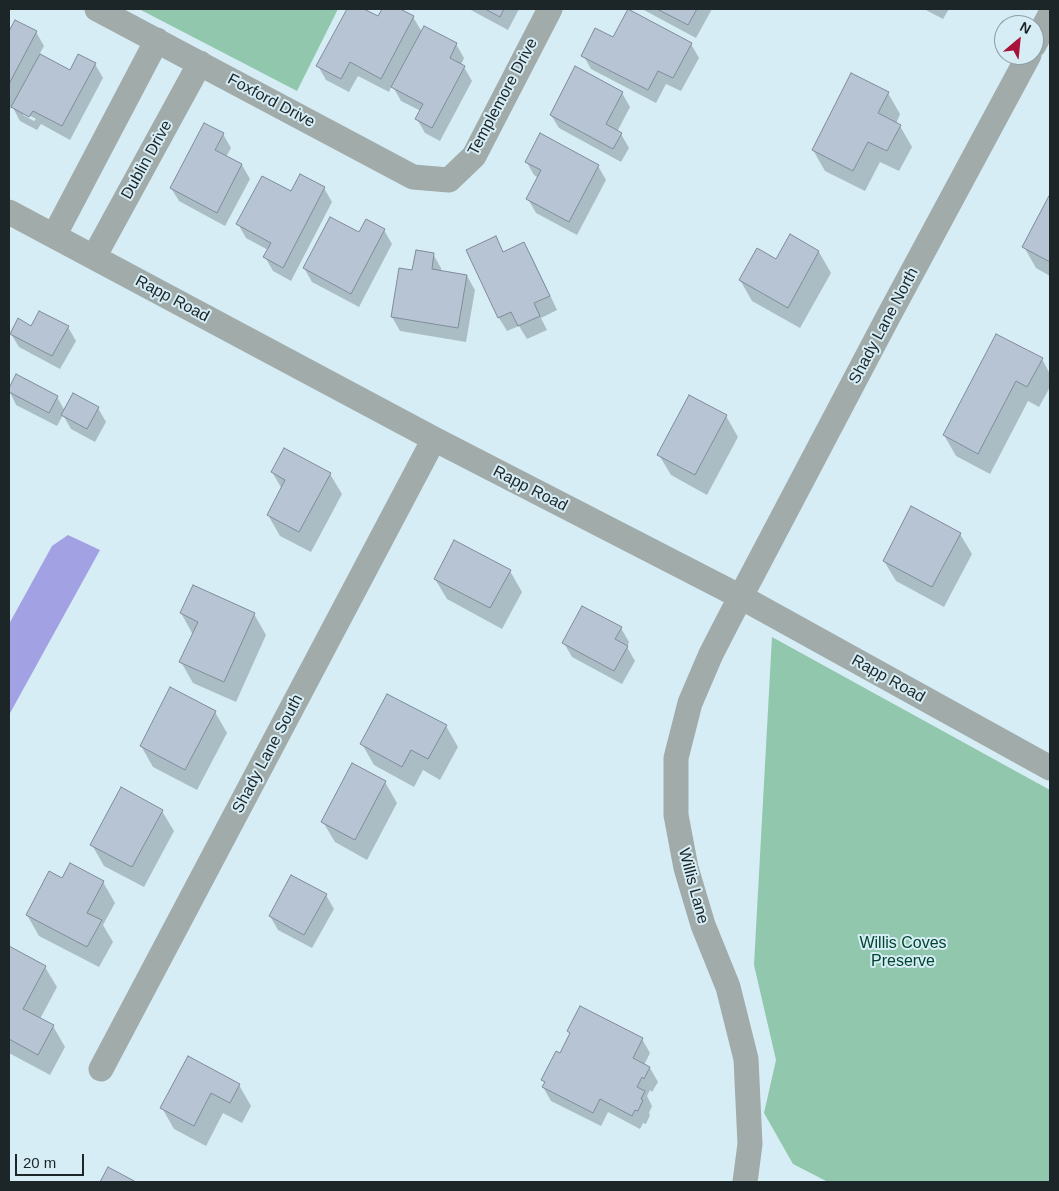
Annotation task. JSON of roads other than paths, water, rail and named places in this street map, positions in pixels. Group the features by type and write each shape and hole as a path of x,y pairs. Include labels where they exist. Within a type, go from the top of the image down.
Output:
{"street":[{"name":"Foxford Drive","path":"98,9 413,176 449,180"},
{"name":"Templemore Drive","path":"449,180 474,156 550,9"},
{"path":"1044,26 1050,15"},
{"path":"54,236 157,40"},
{"name":"Dublin Drive","path":"94,258 200,63"},
{"name":"Shady Lane North","path":"741,597 1024,65"},
{"name":"Rapp Road","path":"9,212 434,439 741,597 1050,768"},
{"name":"Shady Lane South","path":"101,1069 434,439"},
{"name":"Willis Lane","path":"741,597 711,654 690,703 676,758 676,815 688,878 702,925 728,987 746,1059 750,1144 745,1182"}],"water":[{"path":"68,535 100,550 9,715 9,624 52,546"}],"park label":[{"name":"Willis Coves Preserve","path":"903,953"}]}
